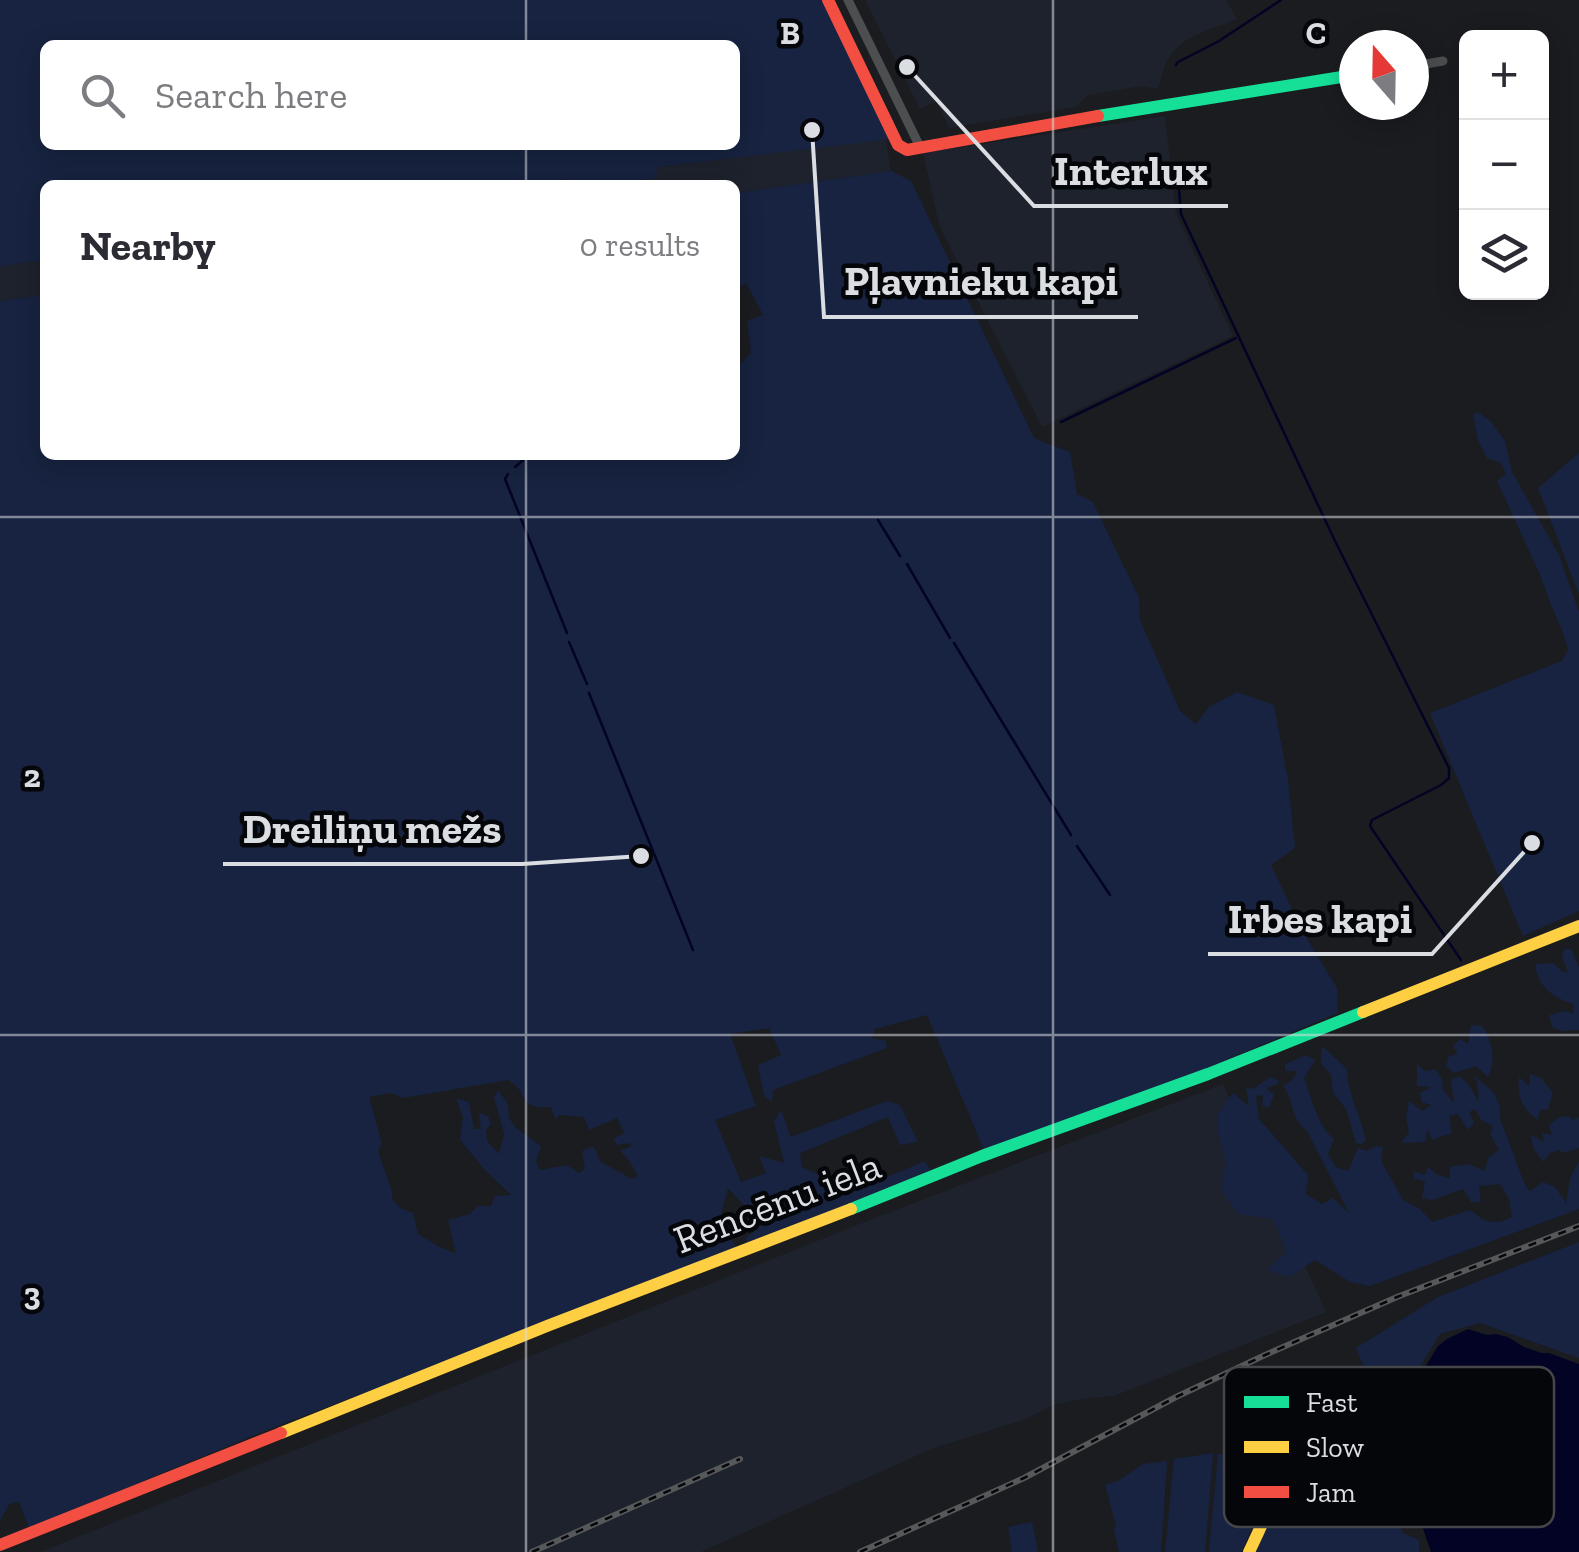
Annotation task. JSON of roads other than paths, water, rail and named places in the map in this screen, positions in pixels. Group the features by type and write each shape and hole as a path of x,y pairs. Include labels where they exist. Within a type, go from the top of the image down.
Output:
{"street":[{"path":"828,0 898,145 907,150 1339,77"},
{"path":"848,0 920,147"},
{"path":"856,60 876,56"},
{"path":"1429,63 1443,61"},
{"name":"Rencēnu iela","path":"0,1544 546,1326 982,1156 1208,1074 1579,926"},
{"path":"1249,1552 1261,1527"}],"waterway":[{"path":"1176,65 1281,0"},
{"path":"1178,176 1181,214 1335,541 1449,768 1449,778 1441,785 1372,820 1370,826 1461,960"},
{"path":"1061,422 1236,338"},
{"path":"515,467 523,460"},
{"path":"508,474 505,479 567,633"},
{"path":"878,520 900,556"},
{"path":"907,564 950,638"},
{"path":"569,642 587,684"},
{"path":"954,643 1071,835"},
{"path":"589,693 693,950"},
{"path":"1077,846 1110,895"}],"railway":[{"path":"1240,1367 1397,1297 1579,1226"},
{"path":"860,1552 1024,1478 1224,1374"},
{"path":"532,1552 740,1459"}],"place":[{"name":"Interlux","path":"907,67"},
{"name":"Pļavnieku kapi","path":"812,130"},
{"name":"Irbes kapi","path":"1532,843"},
{"name":"Dreiliņu mežs","path":"641,856"}]}
